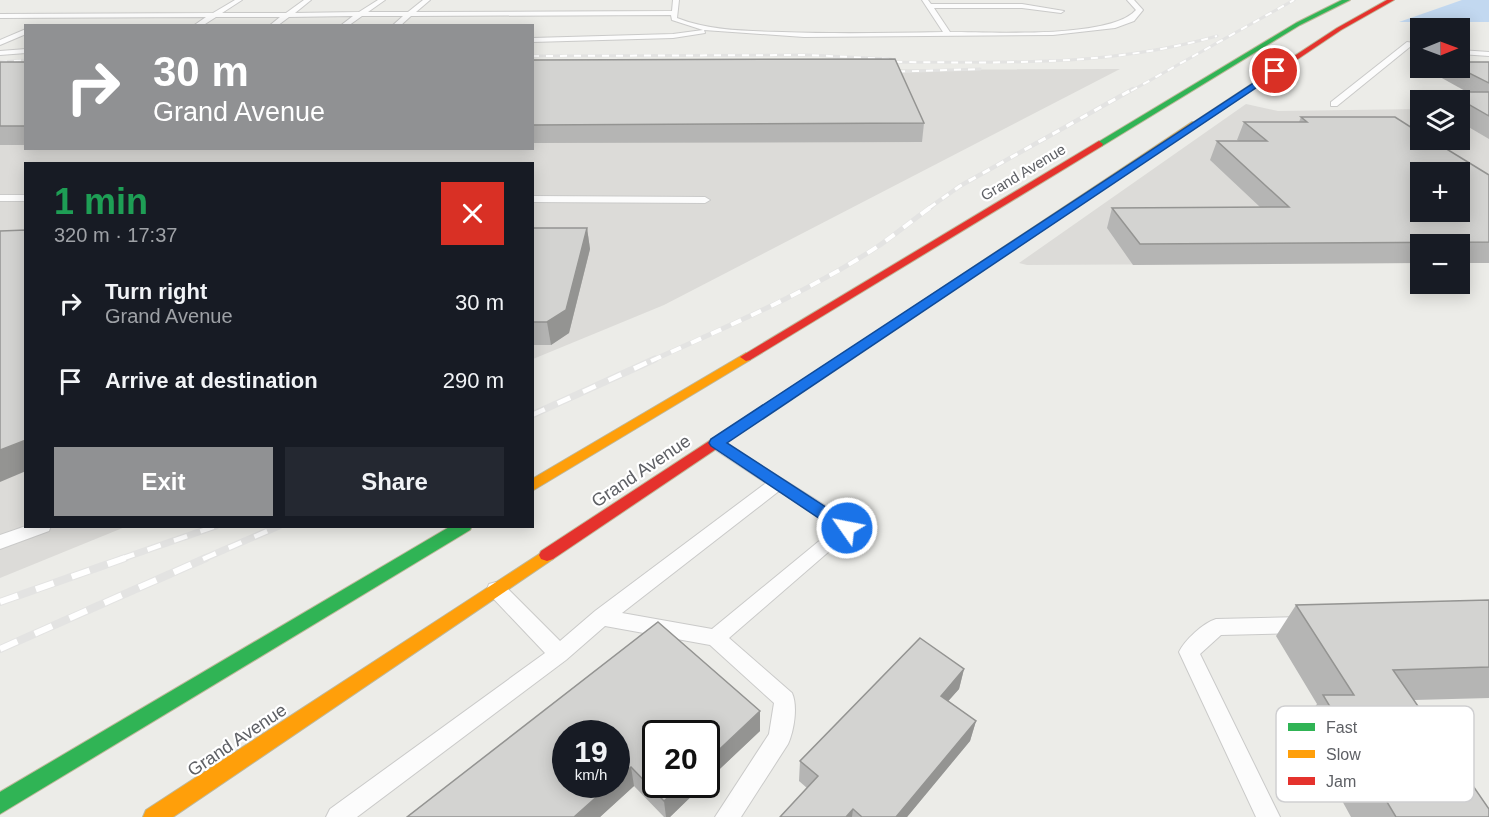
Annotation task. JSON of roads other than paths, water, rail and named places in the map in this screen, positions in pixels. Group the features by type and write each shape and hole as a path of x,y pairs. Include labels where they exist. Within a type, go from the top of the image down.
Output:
{"highway":[{"name":"Grand Avenue","path":"534,485 1298,24 1347,0"},
{"name":"Grand Avenue","path":"154,817 1214,111 1377,6 1391,0"},
{"path":"1377,6 1403,0"},
{"path":"0,804 461,528"}],"lane":[{"path":"199,24 239,0"},
{"path":"275,24 308,0"},
{"path":"346,24 382,0"},
{"path":"397,24 427,0"},
{"path":"676,0 674,18 678,22 722,30 789,35 1080,32 1115,27 1136,20 1140,10 1130,0"},
{"path":"1050,0 1067,18"},
{"path":"927,3 1022,6 1060,11"},
{"path":"927,3 948,34"},
{"path":"134,24 169,4"},
{"path":"86,24 122,6"},
{"path":"459,14 467,7"},
{"path":"0,23 33,8"},
{"path":"42,24 75,8"},
{"path":"0,16 674,13"},
{"path":"1074,25 1080,32"},
{"path":"534,40 674,36 722,30"},
{"path":"0,43 24,32"},
{"path":"1334,104 1410,44"},
{"path":"0,53 24,51"},
{"path":"1470,53 1489,54"},
{"path":"0,58 24,57"},
{"path":"0,198 24,198"},
{"path":"534,199 705,200"},
{"path":"715,638 847,528 717,443"},
{"path":"338,817 559,654 778,483"},
{"path":"0,542 38,528"},
{"path":"496,589 559,654"},
{"path":"603,618 715,638 785,700 780,737 727,817"},
{"path":"1268,817 1189,652 1216,627 1323,625"}],"water":[{"path":"1462,0 1489,0 1489,22 1470,22 1470,18 1410,18"}],"railway":[{"path":"1131,91 1294,0"},
{"path":"881,62 1008,62 1092,58 1133,54 1217,36"},
{"path":"534,56 809,55 891,59"},
{"path":"0,62 24,60"},
{"path":"884,72 980,69"},
{"path":"929,208 960,186 1133,89"},
{"path":"651,361 825,278 880,245 931,207"},
{"path":"534,414 655,359"},
{"path":"121,559 210,528"},
{"path":"203,559 274,528"},
{"path":"0,602 125,558"},
{"path":"0,649 206,558"}]}
